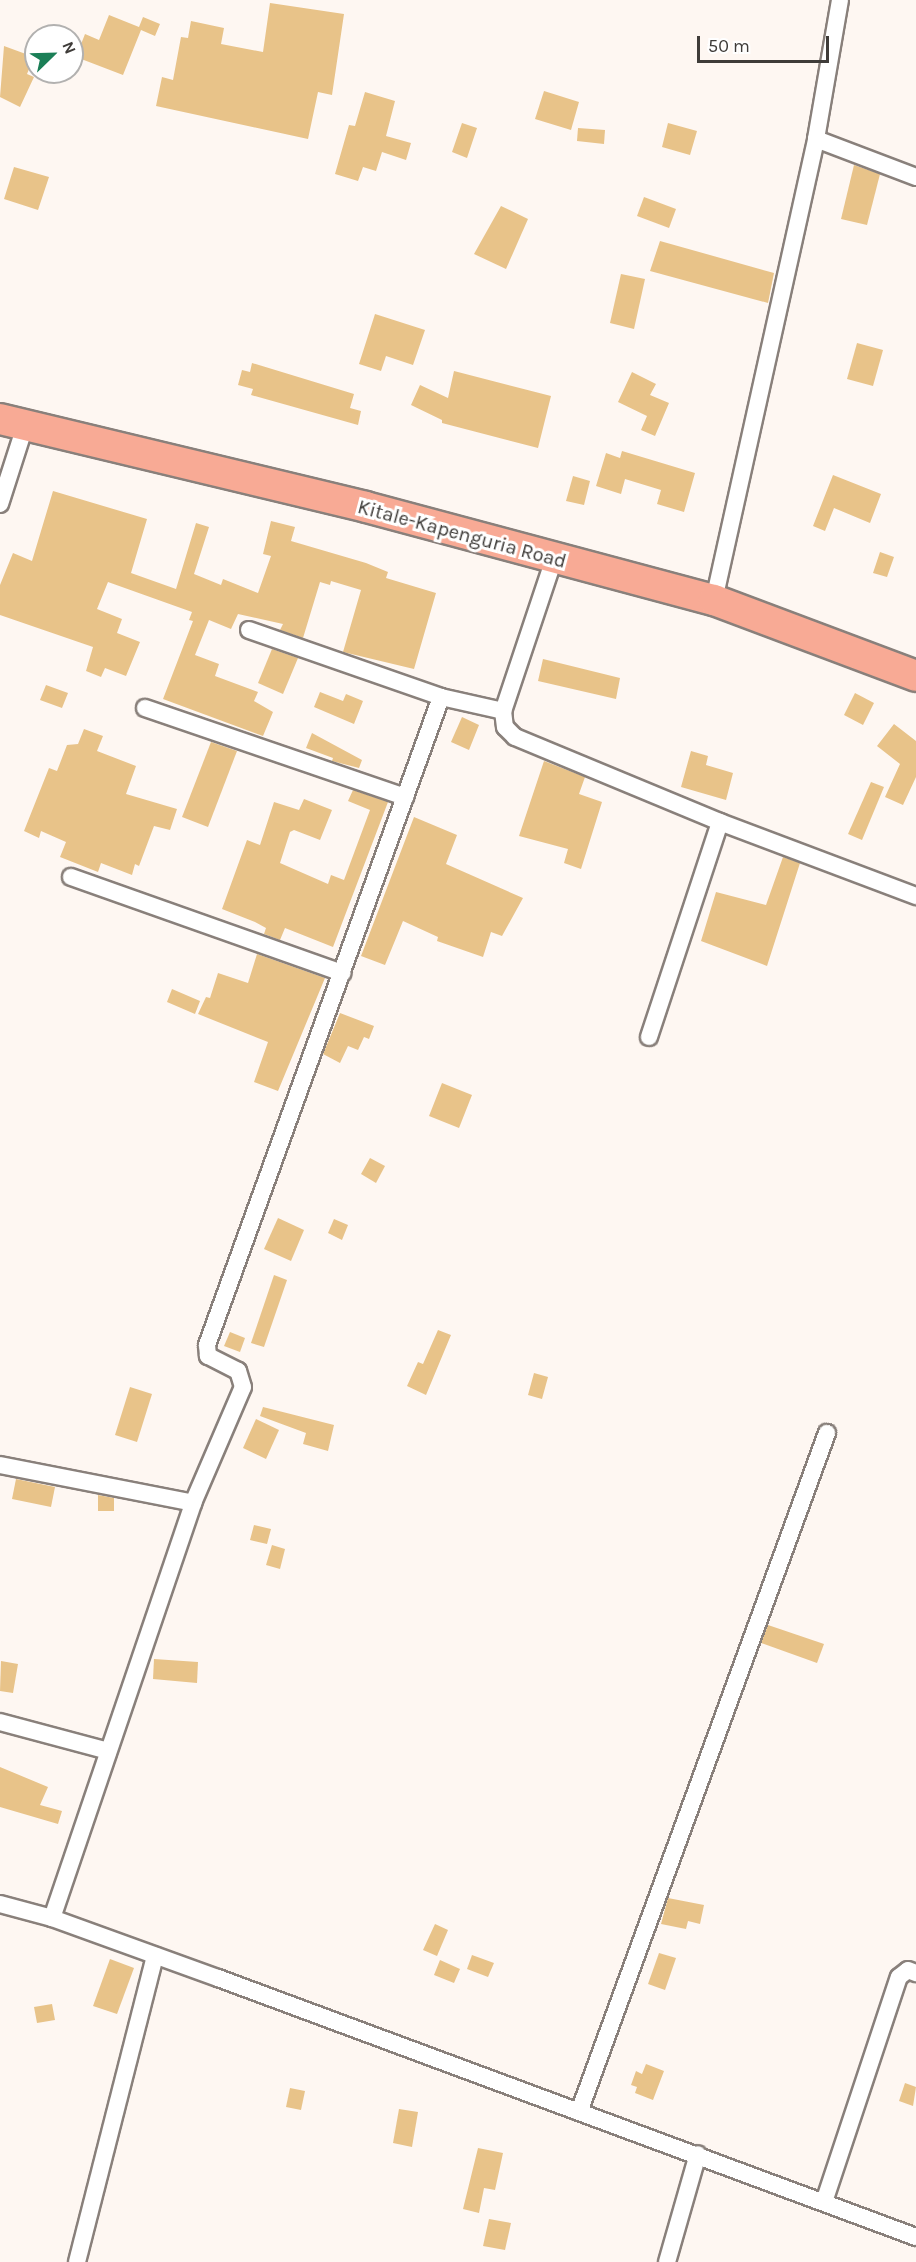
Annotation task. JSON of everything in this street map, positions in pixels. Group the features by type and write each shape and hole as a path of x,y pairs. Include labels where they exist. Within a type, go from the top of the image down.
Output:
{"highway":[{"name":"Kitale-Kapenguria Road","path":"12,423 366,507 714,600 916,676"}],"street":[{"path":"714,600 816,139 840,0"},
{"path":"816,139 916,177"},
{"path":"0,504 12,423"},
{"path":"554,559 503,711 504,728 515,737 720,822 916,896"},
{"path":"249,630 441,697 503,711"},
{"path":"52,1918 193,1503 243,1387 238,1371 208,1356 207,1345 441,697"},
{"path":"145,708 405,797"},
{"path":"649,1037 720,822"},
{"path":"70,877 342,973"},
{"path":"579,2112 827,1433"},
{"path":"0,1465 193,1503"},
{"path":"0,1722 108,1752"},
{"path":"0,1904 52,1918 698,2154 916,2237"},
{"path":"77,2262 154,1956"},
{"path":"824,2202 899,1977 909,1970 916,1973"},
{"path":"667,2262 698,2154"}],"building":[{"path":"270,3 344,14 332,95 318,92 308,139 156,106 162,77 173,80 181,37 188,38 191,21 224,28 221,44 263,52"},
{"path":"109,15 139,27 143,17 160,24 155,36 141,30 123,75 84,60 85,34 99,40"},
{"path":"4,46 24,53 24,84 31,84 20,107 0,97"},
{"path":"544,91 579,102 571,130 535,119"},
{"path":"365,92 395,101 386,136 411,143 406,160 382,152 376,171 363,167 358,181 335,174 349,125 355,126"},
{"path":"462,123 477,128 467,158 452,152"},
{"path":"668,123 697,131 690,155 662,147"},
{"path":"578,128 605,130 604,144 577,141"},
{"path":"854,165 880,174 867,225 841,219"},
{"path":"14,167 49,177 38,210 4,199"},
{"path":"644,197 676,209 669,228 637,216"},
{"path":"501,206 528,219 506,269 474,254"},
{"path":"660,241 774,273 768,303 650,271"},
{"path":"621,274 645,279 634,329 610,323"},
{"path":"375,314 425,330 413,365 386,356 381,371 359,364"},
{"path":"857,343 883,350 873,386 847,379"},
{"path":"252,363 354,394 350,408 361,411 358,425 251,395 253,389 238,385 242,370 250,372"},
{"path":"454,371 551,396 538,448 442,423 442,420 411,405 420,385 448,398"},
{"path":"632,372 656,384 650,395 669,403 655,436 641,430 647,416 618,402"},
{"path":"622,451 695,473 684,512 657,504 661,490 625,479 621,494 596,486 606,453 620,458"},
{"path":"833,475 881,494 870,523 834,508 825,531 813,526"},
{"path":"573,476 590,481 584,505 566,501"},
{"path":"53,491 147,519 131,573 176,589 196,523 209,527 194,574 221,585 223,579 258,593 271,556 263,554 271,521 295,527 291,541 366,563 388,572 386,578 436,593 414,669 343,652 361,590 331,581 330,585 320,582 303,638 280,630 283,624 238,614 231,629 209,620 195,655 219,664 215,676 258,692 254,701 273,712 263,736 163,699 193,621 189,620 192,612 108,582 97,609 122,619 117,633 140,642 126,676 105,668 101,677 86,671 93,647 0,615 0,585 13,553 32,561"},
{"path":"880,552 894,557 887,577 873,573"},
{"path":"272,649 298,658 283,694 258,683"},
{"path":"543,659 620,678 616,699 538,681"},
{"path":"46,685 68,693 62,708 40,700"},
{"path":"320,692 343,701 346,694 363,701 354,724 314,707"},
{"path":"855,693 874,703 863,725 844,715"},
{"path":"462,717 479,725 469,750 451,742"},
{"path":"894,724 916,741 916,777 903,805 885,797 900,764 877,746"},
{"path":"84,729 103,736 97,751 136,766 126,794 177,809 170,830 154,826 139,866 135,864 132,875 101,863 98,872 60,857 66,842 41,831 39,838 24,831 49,768 57,771 67,745 78,744"},
{"path":"312,733 362,760 359,768 332,761 333,758 306,748"},
{"path":"211,742 237,751 208,827 182,817"},
{"path":"691,751 708,756 706,765 733,773 726,800 681,787"},
{"path":"544,761 585,777 579,794 602,802 581,869 564,863 568,849 519,836"},
{"path":"871,782 884,787 862,840 848,834"},
{"path":"353,790 388,802 333,947 285,928 280,940 264,934 266,928 255,922 222,909 247,840 260,845 274,802 299,810 304,799 332,810 320,840 294,830 290,832 280,863 328,884 331,875 344,880 370,810 348,801"},
{"path":"414,817 457,835 446,864 523,898 502,936 491,932 483,957 437,941 438,937 403,921 385,965 361,956"},
{"path":"783,857 800,863 767,966 701,941 716,892 766,905"},
{"path":"257,954 325,978 278,1091 254,1082 268,1042 198,1014 206,997 210,998 218,973 248,983"},
{"path":"172,989 200,1001 195,1014 167,1002"},
{"path":"340,1013 374,1026 369,1039 364,1037 358,1050 348,1046 340,1063 323,1054"},
{"path":"442,1083 472,1095 459,1128 429,1116"},
{"path":"370,1158 385,1166 376,1183 361,1174"},
{"path":"278,1218 304,1230 291,1261 264,1249"},
{"path":"334,1219 348,1225 342,1240 328,1233"},
{"path":"274,1275 287,1280 264,1347 251,1343"},
{"path":"438,1330 451,1335 426,1395 407,1386 418,1362 423,1364"},
{"path":"230,1332 245,1338 240,1352 224,1346"},
{"path":"534,1373 548,1377 542,1399 528,1395"},
{"path":"130,1387 152,1394 137,1442 115,1435"},
{"path":"263,1407 334,1425 328,1451 303,1444 306,1433 260,1416"},
{"path":"256,1419 279,1430 266,1459 243,1448"},
{"path":"16,1479 55,1487 51,1507 12,1499"},
{"path":"98,1495 114,1498 114,1511 98,1511"},
{"path":"254,1525 271,1529 267,1544 250,1540"},
{"path":"272,1545 285,1549 280,1569 266,1565"},
{"path":"768,1625 824,1644 817,1663 761,1643"},
{"path":"154,1659 198,1662 197,1683 153,1679"},
{"path":"1,1661 18,1664 13,1693 0,1691"},
{"path":"0,1767 48,1787 40,1805 62,1811 58,1824 0,1807"},
{"path":"668,1898 704,1905 700,1924 688,1921 686,1929 661,1924"},
{"path":"435,1924 448,1930 437,1956 423,1950"},
{"path":"659,1953 676,1958 665,1990 648,1984"},
{"path":"472,1955 494,1963 488,1977 467,1969"},
{"path":"110,1959 134,1968 117,2014 93,2006"},
{"path":"440,1960 460,1969 454,1983 434,1975"},
{"path":"52,2004 55,2020 37,2023 34,2007"},
{"path":"646,2064 664,2071 653,2100 635,2093 637,2087 631,2085 636,2071 642,2074"},
{"path":"905,2083 916,2087 913,2106 899,2101"},
{"path":"290,2088 305,2091 301,2110 286,2107"},
{"path":"399,2109 418,2112 412,2147 393,2143"},
{"path":"478,2148 503,2153 495,2190 484,2188 479,2213 463,2209"},
{"path":"489,2219 511,2223 505,2250 483,2246"}]}
